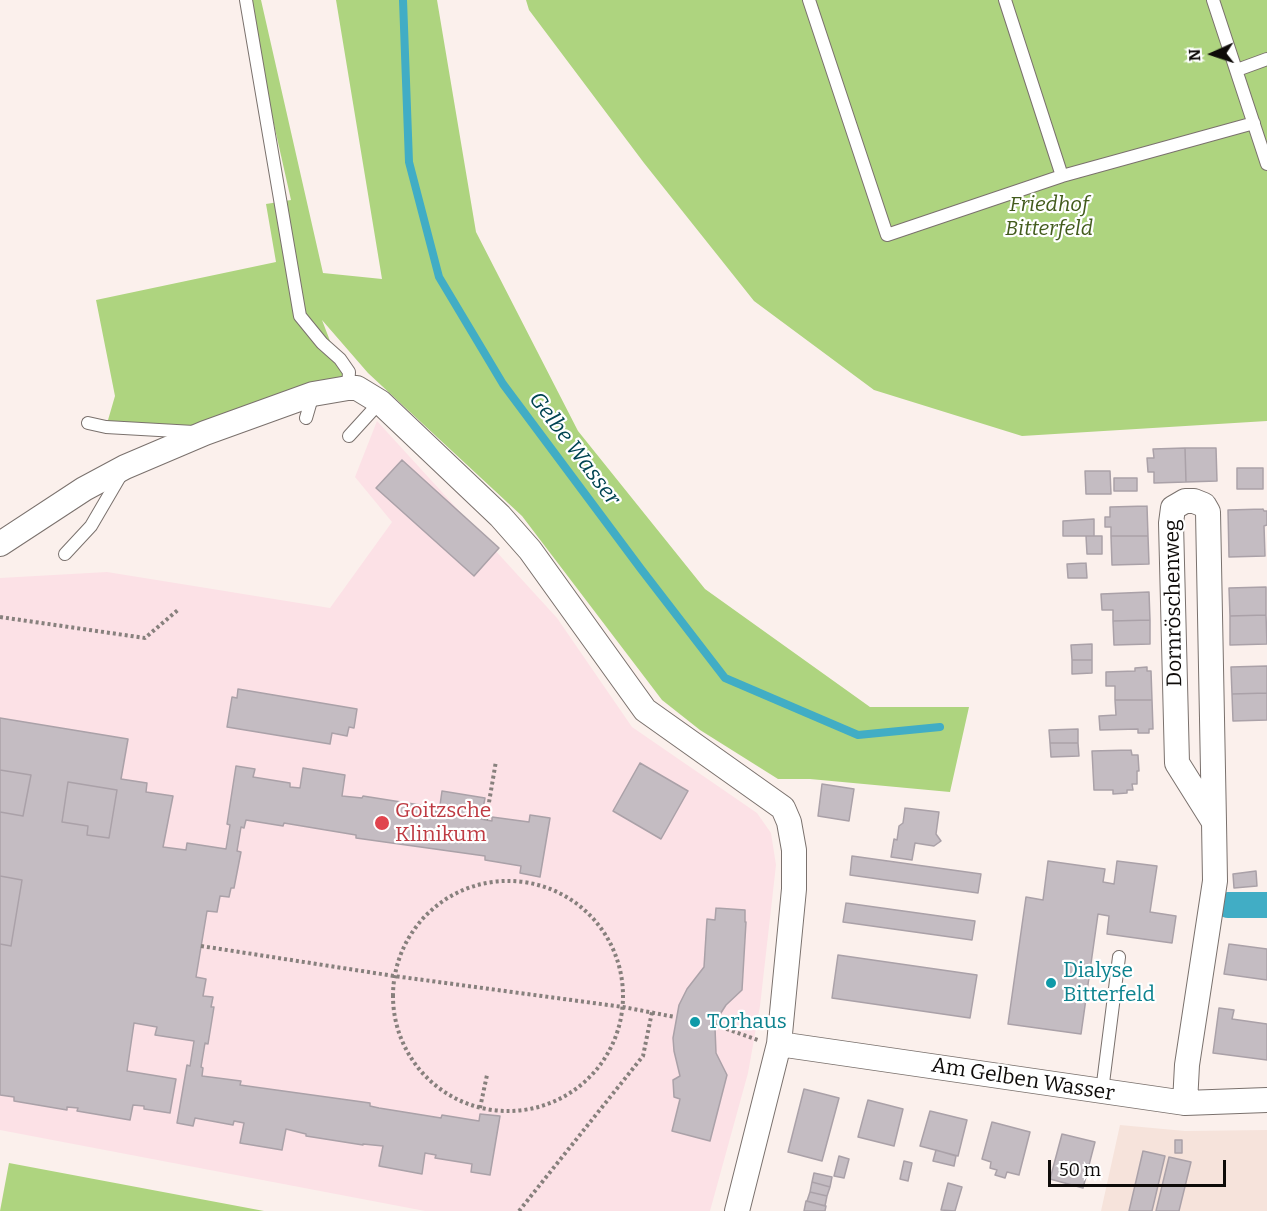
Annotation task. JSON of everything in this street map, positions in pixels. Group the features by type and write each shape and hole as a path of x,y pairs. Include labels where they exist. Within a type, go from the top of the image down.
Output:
{"street":[{"path":"0,544 84,489 125,467 205,433 313,394 357,388 380,402 500,516 530,550 645,710 783,808 789,822 794,850 794,889 779,1044 737,1211"},
{"name":"Dornröschenweg","path":"1185,1103 1187,1065 1215,881 1214,822 1208,512 1203,505 1194,501 1185,501 1173,508 1171,523 1177,763 1214,822"},
{"name":"Am Gelben Wasser","path":"779,1044 1185,1103 1267,1100"}],"lane":[{"path":"246,0 300,316 349,372 348,388"},
{"path":"809,0 887,235 1062,176 1254,123"},
{"path":"1005,0 1062,176"},
{"path":"1213,0 1267,164"},
{"path":"1236,70 1267,60"},
{"path":"306,418 313,394"},
{"path":"349,436 380,402"},
{"path":"88,423 105,427 205,433"},
{"path":"65,554 91,526 125,467"},
{"path":"1102,1091 1119,957"}],"path":[{"path":"0,617 145,638 179,609"},
{"path":"486,820 496,761"},
{"path":"508,879 546,886 579,904 605,933 620,968 623,1007 613,1043 592,1075 562,1098 526,1110 488,1110 452,1098 422,1074 401,1042 392,1005 395,967 411,932 436,904 470,886 508,879"},
{"path":"201,946 394,976 623,1007 675,1017"},
{"path":"519,1211 643,1056 652,1012"},
{"path":"716,1025 755,1039 779,1044"},
{"path":"480,1108 487,1075"}],"shaded area":[{"name":"Goitzsche Klinikum","path":"377,421 557,618 632,727 757,813 771,833 776,865 760,1006 748,1073 710,1211 425,1211 0,1130 0,578 107,572 330,608 392,522 355,477"},
{"path":"1120,1125 1185,1131 1267,1130 1267,1211 1101,1211"}],"green space":[{"path":"246,0 261,0 323,273 382,279 336,0 437,0 476,232 578,431 705,589 870,707 969,707 950,792 810,779 778,779 700,730 662,700 522,516 368,373 322,320 348,388 205,433 106,427 115,396 96,300 276,262 266,204 291,200"},
{"name":"Friedhof Bitterfeld","path":"526,0 1267,0 1267,421 1022,436 874,390 754,301 644,163 529,10"},
{"path":"9,1163 264,1211 0,1211"}],"building":[{"path":"1185,448 1186,482 1154,483 1154,472 1148,472 1147,458 1154,458 1153,449"},
{"path":"1185,448 1216,448 1217,481 1186,482"},
{"path":"402,460 499,548 474,576 376,488"},
{"path":"1237,468 1263,468 1263,489 1237,489"},
{"path":"1085,471 1110,471 1111,494 1086,494"},
{"path":"1114,478 1137,478 1137,491 1114,491"},
{"path":"1147,506 1148,536 1111,536 1111,527 1105,527 1105,517 1110,517 1110,507"},
{"path":"1263,509 1267,511 1267,525 1264,526 1265,556 1229,557 1228,510"},
{"path":"1094,519 1094,536 1063,536 1063,521"},
{"path":"1086,536 1102,536 1102,554 1087,554"},
{"path":"1111,536 1148,536 1149,564 1112,565"},
{"path":"1086,563 1087,578 1068,578 1067,564"},
{"path":"1266,587 1266,615 1230,616 1229,588"},
{"path":"1149,592 1150,620 1113,621 1113,610 1102,610 1101,594"},
{"path":"1266,615 1267,644 1230,645 1230,616"},
{"path":"1150,620 1150,644 1114,645 1113,621"},
{"path":"1092,644 1092,660 1072,660 1071,645"},
{"path":"1072,660 1092,660 1092,673 1072,674"},
{"path":"1267,666 1267,693 1232,694 1231,667"},
{"path":"1147,667 1147,671 1151,671 1152,700 1115,700 1115,686 1106,686 1106,672 1135,671 1135,668"},
{"path":"238,689 357,709 354,728 349,727 347,736 332,733 330,744 227,727 232,697 237,698"},
{"path":"1267,693 1267,720 1233,721 1232,694"},
{"path":"1115,700 1152,700 1153,729 1149,729 1149,733 1138,733 1138,729 1100,730 1099,716 1116,715"},
{"path":"0,718 128,739 121,779 147,783 146,792 173,796 163,847 186,850 187,843 226,849 230,825 227,824 236,766 255,769 253,777 290,783 290,787 300,788 303,768 345,775 342,796 362,798 363,796 420,805 420,807 439,812 442,791 485,798 481,819 492,821 492,817 529,822 530,815 550,818 540,877 520,873 521,866 485,860 485,856 356,838 356,835 284,823 283,826 246,820 244,828 241,827 237,851 241,852 234,888 231,888 229,897 220,896 217,912 207,911 196,977 206,979 203,996 213,997 211,1007 214,1007 208,1044 205,1043 201,1067 203,1068 202,1076 241,1081 240,1085 370,1103 370,1106 379,1108 441,1118 442,1115 479,1121 480,1114 500,1116 490,1175 471,1172 472,1164 435,1158 436,1155 425,1153 422,1174 379,1166 383,1146 306,1136 306,1134 286,1129 282,1150 240,1143 244,1123 234,1121 233,1125 195,1118 193,1126 177,1123 187,1065 190,1066 194,1041 155,1035 157,1027 134,1023 127,1071 176,1079 170,1113 133,1105 130,1120 77,1111 78,1108 67,1107 67,1110 14,1101 14,1097 0,1095 0,944 11,946 22,880 0,876 0,812 23,816 31,775 0,770","holes":["68,782 117,790 109,838 87,835 88,826 62,822"]},
{"path":"1078,729 1078,743 1050,743 1049,730"},
{"path":"1050,743 1078,743 1079,756 1051,757"},
{"path":"1131,750 1132,755 1138,755 1139,771 1137,771 1137,784 1132,784 1133,790 1113,794 1113,790 1094,790 1092,751"},
{"path":"640,763 688,791 661,839 613,811"},
{"path":"0,770 31,775 23,816 0,812"},
{"path":"68,782 117,790 109,838 87,835 88,826 62,822"},
{"path":"822,784 854,789 849,821 818,816"},
{"path":"905,808 939,812 936,834 941,841 934,846 915,843 912,860 891,857 894,839 897,840 899,826 903,823"},
{"path":"852,856 981,874 978,893 850,875"},
{"name":"Dialyse Bitterfeld","path":"1048,861 1105,869 1103,882 1114,884 1117,861 1157,866 1150,912 1176,916 1172,943 1107,934 1109,916 1098,914 1081,1034 1008,1024 1026,897 1043,900"},
{"path":"1256,871 1257,886 1234,888 1233,874"},
{"path":"0,876 22,880 11,946 0,944"},
{"path":"846,903 975,921 972,940 843,922"},
{"name":"Torhaus","path":"716,908 745,910 746,922 742,990 726,1005 717,1019 715,1028 716,1053 727,1075 710,1141 672,1131 680,1099 674,1097 673,1080 680,1076 673,1038 679,1005 687,989 704,967 707,919 715,920"},
{"path":"1229,944 1267,949 1267,980 1224,974"},
{"path":"838,955 977,975 970,1018 832,998"},
{"path":"1219,1008 1234,1010 1232,1019 1267,1024 1267,1060 1213,1053"},
{"path":"804,1089 839,1098 822,1161 788,1152"},
{"path":"868,1100 903,1109 894,1146 858,1137"},
{"path":"930,1111 967,1120 958,1156 920,1146"},
{"path":"992,1122 1030,1132 1019,1175 1007,1172 1005,1178 995,1175 997,1170 990,1168 991,1162 982,1159"},
{"path":"1062,1134 1095,1142 1083,1188 1050,1179"},
{"path":"1175,1140 1182,1140 1182,1153 1175,1153"},
{"path":"936,1150 956,1156 954,1166 933,1161"},
{"path":"1143,1151 1165,1156 1152,1211 1129,1211"},
{"path":"839,1156 849,1159 844,1178 834,1176"},
{"path":"1169,1157 1191,1162 1179,1211 1156,1211"},
{"path":"904,1161 912,1163 908,1181 900,1179"},
{"path":"814,1173 832,1177 830,1187 812,1182"},
{"path":"812,1182 830,1187 827,1196 810,1192"},
{"path":"948,1183 962,1187 955,1211 941,1210"},
{"path":"810,1192 827,1196 825,1206 807,1201"},
{"path":"806,1201 826,1206 825,1211 804,1211"}],"waterway":[{"name":"Gelbe Wasser","path":"403,0 409,162 439,277 503,384 725,678 858,735 940,727"},
{"path":"1228,905 1267,905"}],"place":[{"name":"Goitzsche Klinikum","path":"382,823"},
{"name":"Dialyse Bitterfeld","path":"1051,983"},
{"name":"Torhaus","path":"695,1022"}]}
